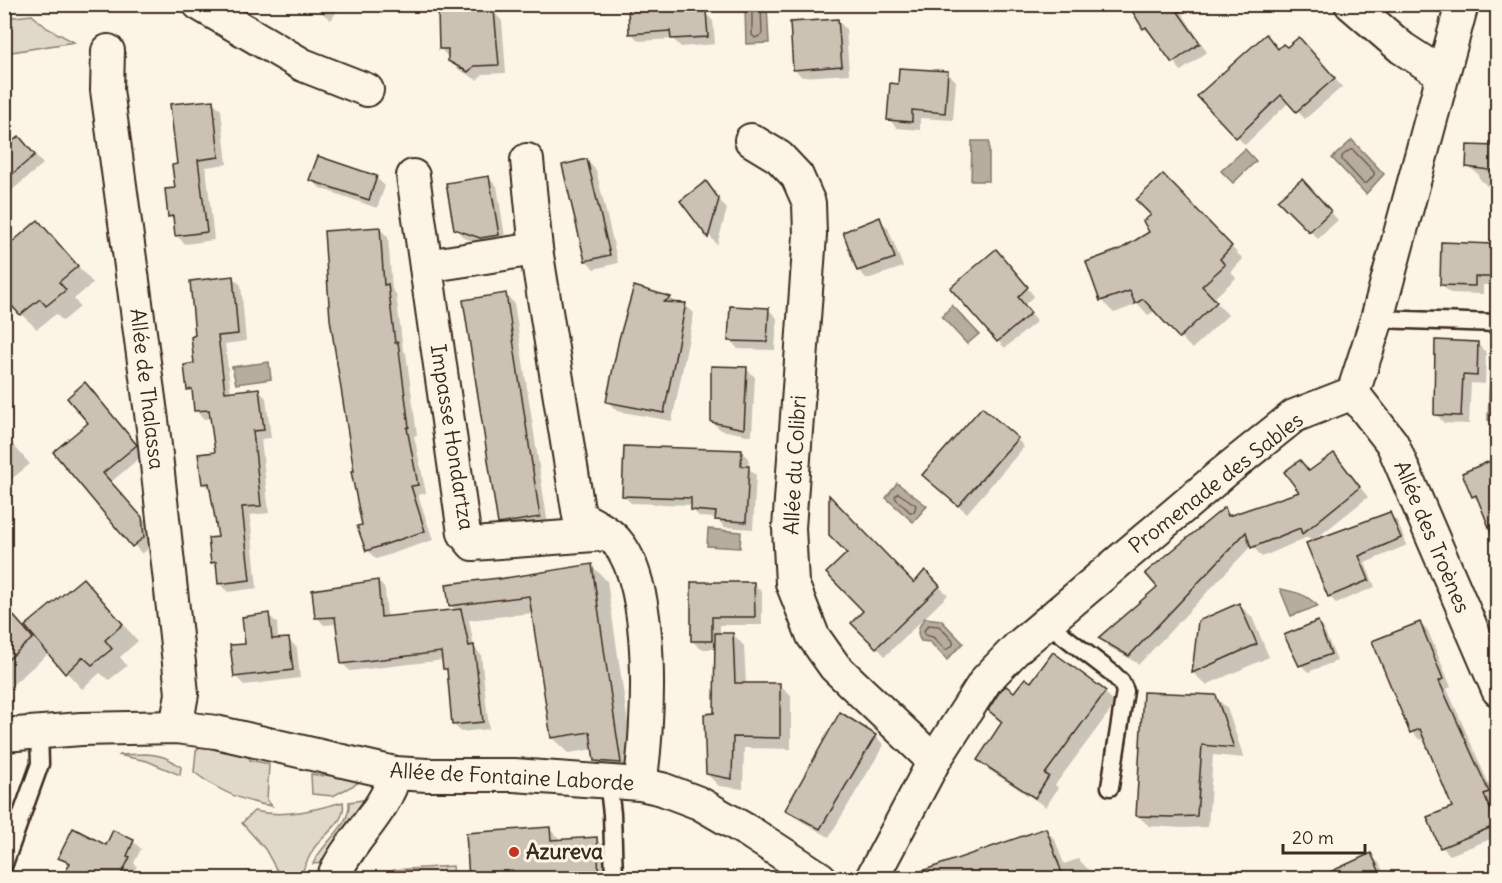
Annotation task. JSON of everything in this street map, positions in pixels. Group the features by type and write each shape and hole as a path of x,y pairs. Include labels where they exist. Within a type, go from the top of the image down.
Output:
{"street":[{"path":"199,4 303,65 367,90"},
{"path":"1351,4 1402,48 1442,74"},
{"path":"1353,393 1377,319 1462,4"},
{"name":"Allée de Thalassa","path":"108,51 107,90 153,428 179,663 182,694 176,727"},
{"name":"Allée du Colibri","path":"752,140 779,157 797,176 809,203 810,235 789,528 792,583 813,636 835,667 934,761"},
{"path":"527,160 536,249 579,516 617,540 628,558 640,596 647,657 644,765 640,784"},
{"name":"Impasse Hondartza","path":"413,176 464,533 473,544 607,534"},
{"path":"426,266 536,249"},
{"name":"Promenade des Sables","path":"872,879 934,761 986,680 1018,646 1294,416 1353,393"},
{"name":"Allée des Troènes","path":"1353,393 1392,443 1497,690"},
{"name":"Allée de Fontaine Laborde","path":"4,735 81,729 176,727 216,732 395,773 514,775 640,784 662,789 699,803 751,833 820,879"},
{"path":"333,879 351,846 392,786 395,773"}],"lane":[{"path":"1377,319 1497,323"},
{"path":"1047,622 1112,673 1121,682 1125,691 1110,787"},
{"path":"4,864 40,764 39,732"},
{"path":"608,780 612,814 614,879"}],"shaded area":[{"path":"32,15 47,28 74,42 5,53 5,18"},
{"path":"200,746 269,764 267,800 272,806 251,802 231,794 194,772 196,751"},
{"path":"118,755 161,756 173,761 181,767 180,775 147,761"},
{"path":"325,772 349,777 358,783 333,796 312,794 311,774 323,776"},
{"path":"363,800 362,807 324,863 313,864 341,827 349,802"},
{"path":"343,802 342,816 314,848 300,878 281,878 265,849 242,823 254,811 288,813"},
{"path":"453,866 454,878 394,878 394,870"}],"water":[{"path":"749,5 767,6 769,43 746,44 745,7"},
{"path":"1352,140 1384,174 1366,194 1332,158"},
{"path":"972,141 989,141 989,181 971,181"},
{"path":"1245,149 1256,161 1233,183 1221,171"},
{"path":"952,305 979,334 967,344 942,317"},
{"path":"269,362 271,379 236,384 232,367"},
{"path":"1490,376 1497,376 1497,421 1488,420"},
{"path":"897,483 927,506 913,522 886,498"},
{"path":"708,529 741,532 740,548 707,546"},
{"path":"1280,589 1301,594 1318,606 1291,616"},
{"path":"925,618 941,620 963,643 947,660 930,642 921,641 919,638 918,629"}],"building":[{"path":"628,4 691,4 691,12 706,11 708,37 671,39 670,31 629,34"},
{"path":"1128,4 1193,4 1178,12 1200,43 1172,63 1146,27 1143,29"},
{"path":"494,10 499,65 474,66 468,72 448,61 448,49 439,49 438,11"},
{"path":"838,19 842,66 793,70 790,22"},
{"path":"1266,34 1278,49 1283,44 1287,47 1299,37 1335,78 1296,112 1281,95 1236,138 1197,96"},
{"path":"899,68 948,71 945,113 912,110 912,122 887,120 890,83 898,84"},
{"path":"213,100 219,157 198,160 207,232 175,236 173,216 168,217 165,189 175,188 172,165 177,164 170,104"},
{"path":"19,136 35,155 4,181 4,148"},
{"path":"1467,145 1497,146 1497,171 1466,167"},
{"path":"318,156 377,176 369,200 309,180"},
{"path":"587,159 610,255 585,261 562,165"},
{"path":"1163,174 1232,246 1220,259 1225,265 1202,286 1217,302 1179,338 1143,299 1135,304 1130,291 1100,301 1086,262 1121,249 1149,232 1143,221 1151,215 1136,200"},
{"path":"489,176 499,235 480,238 454,229 446,183"},
{"path":"1302,179 1331,211 1309,232 1277,200"},
{"path":"706,181 719,199 708,238 680,201"},
{"path":"880,217 895,258 857,271 843,232"},
{"path":"38,220 78,266 59,282 66,290 46,306 40,299 20,315 4,297 4,249"},
{"path":"380,227 384,285 388,284 395,343 398,342 409,427 407,428 418,485 411,486 425,531 366,551 357,526 362,525 351,471 354,471 330,319 324,231"},
{"path":"1441,242 1494,244 1495,277 1475,277 1475,286 1440,285"},
{"path":"996,249 1028,287 1018,297 1031,313 997,342 950,288"},
{"path":"233,276 238,334 218,336 225,392 259,388 264,430 253,431 261,506 242,507 250,580 218,584 216,562 211,563 208,538 218,537 209,483 202,484 198,454 215,452 209,410 194,411 192,389 187,390 184,365 194,363 191,337 195,335 190,281"},
{"path":"634,286 671,297 664,302 686,303 664,413 606,402 619,339"},
{"path":"506,293 540,517 498,524 463,300"},
{"path":"730,306 769,308 767,342 728,341"},
{"path":"1435,340 1478,342 1477,376 1463,375 1461,416 1434,415"},
{"path":"711,366 747,367 744,429 711,422"},
{"path":"85,382 137,445 103,473 142,517 144,537 132,547 53,452 88,423 67,398"},
{"path":"982,407 1018,438 958,506 922,475"},
{"path":"624,446 742,450 741,466 749,466 746,522 715,520 716,512 691,510 691,498 622,496"},
{"path":"1334,453 1360,487 1302,534 1300,528 1251,548 1246,532 1129,656 1098,638 1157,587 1145,573 1225,507 1228,516 1299,492 1284,472 1300,460 1309,471"},
{"path":"1497,458 1497,547 1476,495 1472,497 1462,473"},
{"path":"829,495 914,583 925,570 940,586 876,648 851,623 863,611 826,573 847,553 829,535"},
{"path":"1390,512 1401,538 1359,556 1369,580 1328,597 1306,543"},
{"path":"592,564 621,763 594,761 590,732 551,738 529,596 449,606 446,584 499,579"},
{"path":"83,578 123,624 105,640 112,649 92,665 83,657 65,674 25,626"},
{"path":"378,580 381,617 461,609 469,646 474,645 483,722 452,725 447,669 443,669 441,652 341,664 335,617 315,618 312,590"},
{"path":"691,582 754,582 755,617 712,617 712,641 691,641"},
{"path":"1239,603 1257,644 1192,673 1198,621"},
{"path":"4,605 33,638 4,663"},
{"path":"269,613 272,639 289,638 293,670 234,677 230,645 245,644 242,617"},
{"path":"1318,621 1331,654 1299,666 1284,635"},
{"path":"1420,622 1443,679 1439,681 1489,792 1484,794 1497,825 1440,848 1427,817 1452,807 1420,729 1410,733 1372,641"},
{"path":"715,633 733,633 735,683 780,683 780,738 733,737 732,779 706,774 704,714 714,713"},
{"path":"1053,652 1106,691 1045,774 1049,776 1035,798 977,760 1002,722 988,710 1000,691 1006,686 1014,692 1025,678 1031,682"},
{"path":"1143,692 1216,695 1234,748 1202,745 1197,816 1136,816"},
{"path":"840,712 876,735 820,829 785,810"},
{"name":"Azureva","path":"550,827 551,840 597,837 599,879 469,879 466,833"},
{"path":"73,828 106,845 113,830 134,840 127,856 130,857 119,879 62,879 70,863 58,858"},
{"path":"1046,828 1064,879 911,879 910,875"},
{"path":"1371,853 1383,879 1315,879"}],"place":[{"name":"Azureva","path":"514,852"}]}
